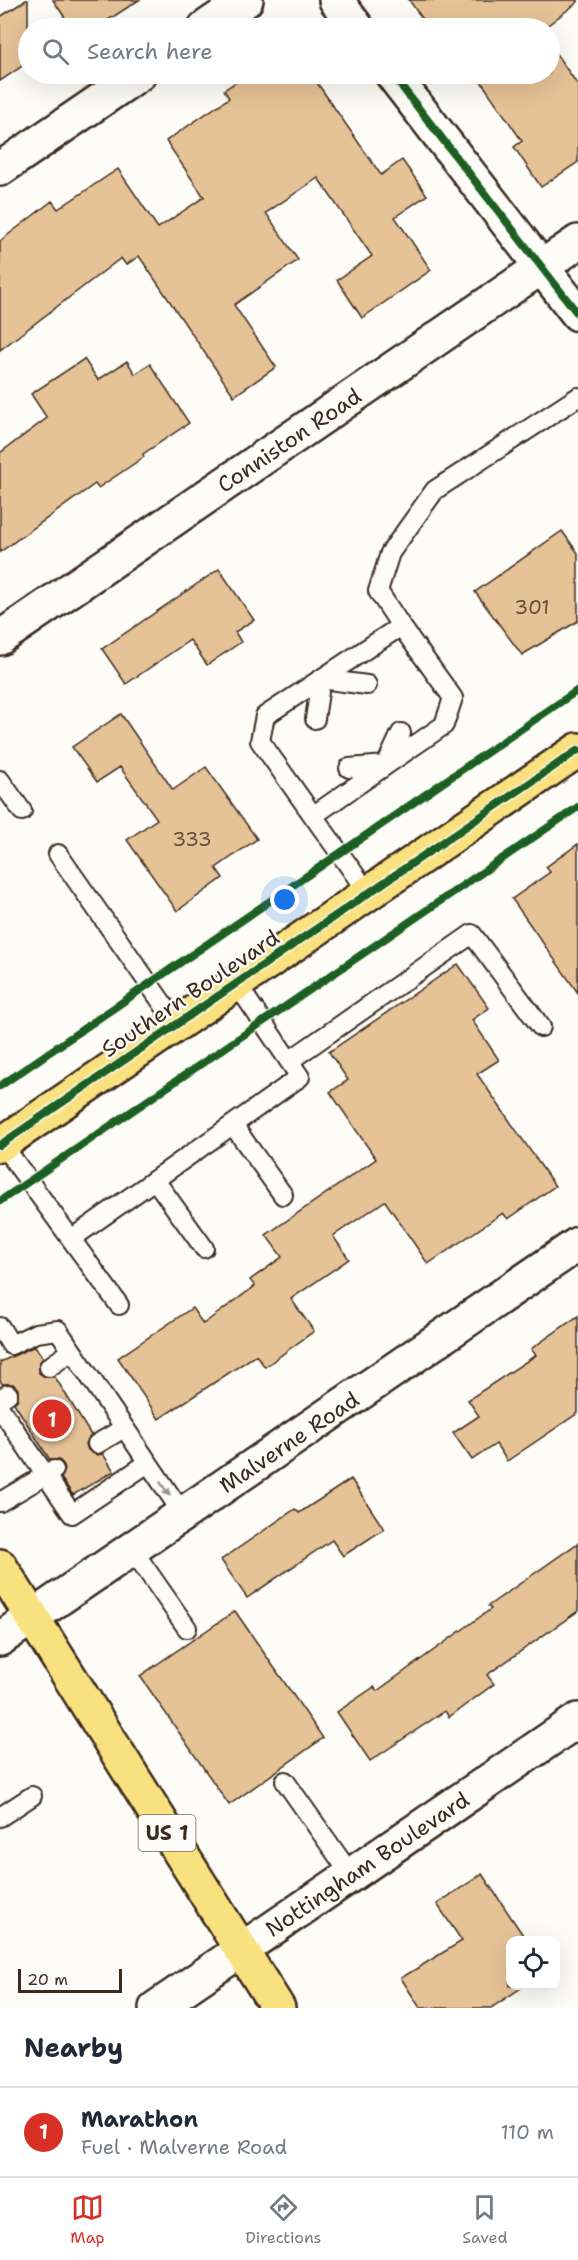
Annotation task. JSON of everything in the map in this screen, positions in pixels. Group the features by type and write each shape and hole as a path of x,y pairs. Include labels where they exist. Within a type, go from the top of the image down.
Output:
{"main road":[{"name":"Southern Boulevard","path":"1,1144 578,750"},
{"name":"US 1","path":"0,1566 278,2008"}],"street":[{"path":"220,18 246,0"},
{"path":"336,0 350,18"},
{"path":"0,169 124,84"},
{"path":"400,84 578,314"},
{"name":"Conniston Road","path":"0,638 578,242"},
{"name":"Malverne Road","path":"0,1639 578,1244"},
{"name":"Nottingham Boulevard","path":"156,2008 578,1720"}],"lane":[{"path":"314,815 444,725 453,698 378,591 390,553 435,490 578,397"},
{"path":"368,893 260,741 265,716 401,626"},
{"path":"321,679 367,685"},
{"path":"315,718 321,679"},
{"path":"386,765 401,733"},
{"path":"349,768 386,765"},
{"path":"0,780 22,811"},
{"path":"58,854 177,1024"},
{"path":"289,1061 472,934 541,1027"},
{"path":"71,1239 300,1077 236,983"},
{"path":"233,1125 283,1195"},
{"path":"1,1144 120,1305"},
{"path":"155,1180 204,1248"},
{"path":"0,1327 6,1348 36,1333 58,1330 183,1514"},
{"path":"49,1367 72,1351"},
{"path":"3,1400 50,1472 72,1514 148,1463"},
{"path":"97,1444 124,1428"},
{"path":"0,1502 50,1472"},
{"path":"132,1549 187,1628"},
{"path":"285,1781 351,1875"},
{"path":"0,1816 32,1796"}],"building":[{"path":"28,0 28,18 18,18 18,69 0,81 0,17"},
{"path":"53,0 139,0 111,18 65,18"},
{"path":"409,0 578,0 557,18 422,18"},
{"path":"560,60 578,85 578,162 541,187 514,147 522,141 483,84 560,84"},
{"path":"233,84 318,84 381,175 402,160 427,195 395,217 431,270 362,318 337,280 372,256 318,178 266,213 298,260 234,305 276,367 234,396 139,256 126,265 121,258 0,350 0,241 52,201 58,209 118,169 158,228 204,197 166,141 229,98 224,90"},
{"path":"84,359 98,380 127,361 135,374 150,364 189,423 143,454 144,457 98,488 95,484 0,552 0,453 47,418 31,394"},
{"path":"562,531 578,553 578,621 522,655 475,592"},
{"path":"219,569 254,620 235,632 241,642 207,665 190,640 126,684 102,649"},
{"path":"121,714 173,790 206,767 257,839 216,868 223,878 177,911 127,840 157,819 120,767 97,782 72,747"},
{"path":"578,844 578,993 512,899 550,872 546,867"},
{"path":"458,964 489,1008 472,1020 499,1060 477,1074 555,1186 508,1219 503,1213 428,1264 385,1201 333,1236 349,1259 291,1299 314,1331 265,1367 256,1355 159,1419 118,1358 192,1308 203,1324 255,1286 250,1280 282,1257 266,1235 376,1159 330,1092 348,1080 329,1052"},
{"path":"578,1316 578,1413 507,1461 496,1444 472,1460 453,1433 479,1416 468,1400 536,1355 531,1349"},
{"path":"35,1346 43,1358 39,1363 39,1373 45,1377 55,1377 91,1435 86,1444 88,1450 97,1455 103,1454 114,1471 73,1495 61,1478 65,1470 63,1464 59,1460 50,1460 14,1403 18,1399 18,1389 13,1384 2,1384 0,1380 0,1362"},
{"path":"351,1479 384,1529 343,1556 332,1540 247,1598 221,1560 295,1509 299,1513"},
{"path":"578,1543 578,1611 487,1675 494,1684 449,1717 445,1711 370,1761 337,1712 374,1687 377,1691 491,1609 488,1606"},
{"path":"235,1611 323,1738 229,1805 140,1676"},
{"path":"482,1874 524,1936 506,1936 506,1990 518,1990 491,2008 420,2008 401,1978 462,1941 437,1904"}],"cycle path":[{"path":"400,84 578,314"},
{"path":"0,1086 578,690"},
{"path":"0,1145 578,750"},
{"path":"0,1201 578,807"}],"place":[{"name":"Marathon","path":"52,1419"}]}
